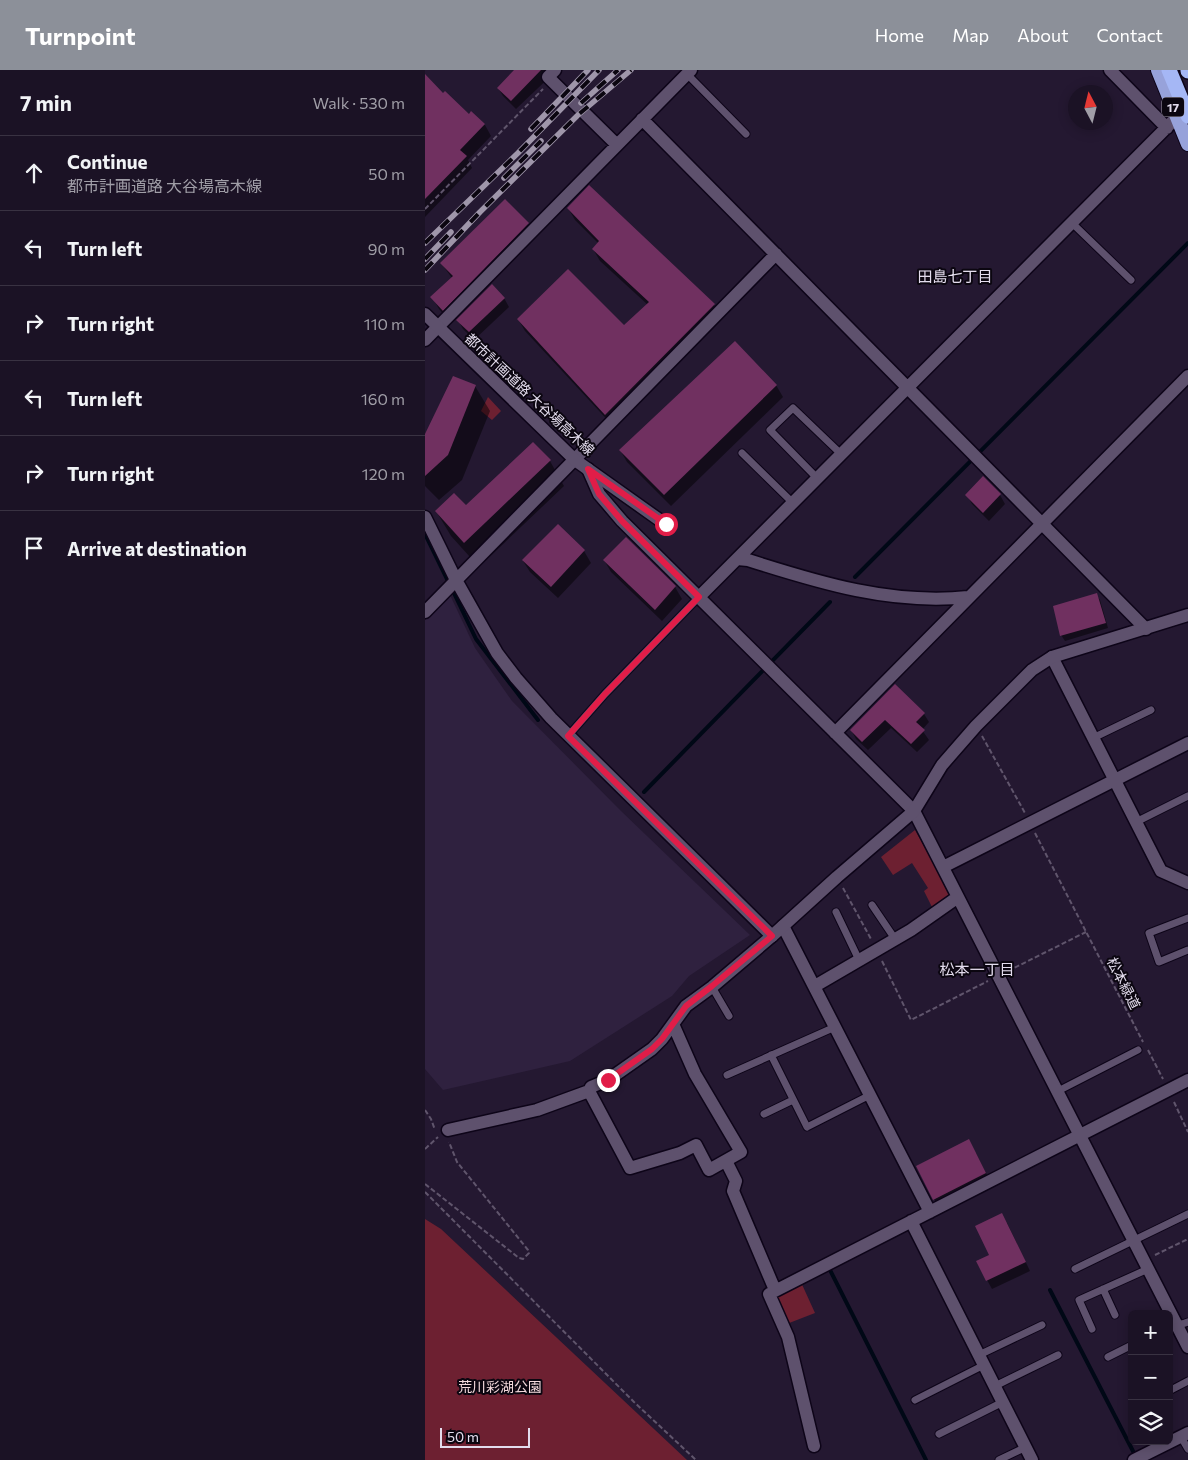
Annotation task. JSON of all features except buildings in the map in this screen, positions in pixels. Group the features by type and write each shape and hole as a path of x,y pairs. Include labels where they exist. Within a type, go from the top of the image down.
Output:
{"highway":[{"name":"17","path":"1158,70 1183,116 1188,144"},
{"path":"1169,70 1183,116"}],"street":[{"path":"1110,70 1167,128"},
{"path":"425,340 689,72"},
{"path":"553,75 617,145"},
{"path":"699,597 1167,128 1183,116"},
{"path":"643,119 1147,628"},
{"path":"425,612 776,254"},
{"name":"都市計画道路 大谷場高木線","path":"425,314 575,460 668,526"},
{"path":"835,733 1188,376"},
{"path":"588,469 599,494 622,521 914,811 1188,1345"},
{"path":"425,517 455,581 497,653 516,678 568,736 772,936"},
{"path":"737,558 850,590 899,598 943,600 968,597"},
{"path":"448,1130 537,1110 589,1091 591,1087 608,1080 652,1049 686,1006 772,936 914,811 942,765 976,726 1032,670 1052,657 1188,615"},
{"path":"1052,657 1161,871 1188,883"},
{"path":"943,867 1188,743"},
{"path":"815,986 895,939 958,897"},
{"path":"783,926 929,1212"},
{"path":"589,1091 630,1168 680,1153 696,1145 709,1170 741,1152 695,1074 673,1024"},
{"path":"814,1446 788,1337 769,1294 1188,1080"},
{"path":"725,1161 736,1181 733,1191 775,1290"},
{"path":"911,1221 1032,1460"},
{"path":"1134,1460 1155,1455 1185,1435"}],"lane":[{"path":"689,72 746,134"},
{"path":"1072,223 1131,280"},
{"path":"817,478 770,430 793,408 841,454"},
{"path":"742,453 793,503"},
{"path":"568,736 605,694 699,597"},
{"path":"1093,738 1151,710"},
{"path":"1136,822 1188,796"},
{"path":"872,905 895,939"},
{"path":"835,912 859,960"},
{"path":"1188,918 1149,934 1159,962 1188,950"},
{"path":"712,986 729,1016"},
{"path":"727,1075 835,1027"},
{"path":"1058,1091 1138,1050"},
{"path":"771,1055 807,1128 870,1095"},
{"path":"764,1114 793,1100"},
{"path":"1075,1269 1188,1214"},
{"path":"1092,1329 1079,1300 1103,1290 1146,1265"},
{"path":"1103,1290 1115,1315"},
{"path":"915,1400 1041,1325"},
{"path":"1108,1357 1128,1347"},
{"path":"995,1386 1058,1355"},
{"path":"1173,1389 1188,1381"},
{"path":"939,1434 1003,1402"},
{"path":"1185,1435 1188,1449"},
{"path":"999,1460 1026,1447"}],"path":[{"path":"425,209 553,75"},
{"path":"837,877 911,1020 998,976"},
{"name":"松本緑道","path":"998,976 1086,932 1188,1132"},
{"path":"425,1110 431,1119 438,1137 425,1149"},
{"path":"425,1184 519,1258 523,1259 529,1253 457,1162 447,1137 448,1130"},
{"path":"425,1192 634,1402 696,1460"},
{"path":"1146,1265 1188,1239"}],"shaded area":[{"path":"450,595 475,648 512,701 621,811 750,935 689,976 672,996 570,1061 443,1090 425,1069 425,620"}],"green space":[{"path":"488,397 501,411 492,420 481,411"},
{"path":"915,830 949,890 950,896 932,907 924,891 928,888 912,863 893,875 881,857"},
{"name":"荒川彩湖公園","path":"425,1219 441,1229 687,1460 425,1460"},
{"path":"800,1280 815,1313 784,1325 771,1295"}],"waterway":[{"path":"855,577 1188,243"},
{"path":"425,534 449,583"},
{"path":"452,589 476,639 538,720"},
{"path":"644,792 830,602"},
{"path":"829,1268 926,1460"},
{"path":"1050,1290 1136,1457"}],"railway":[{"path":"531,129 588,70"},
{"path":"425,243 518,153 599,70"},
{"path":"581,103 618,70"},
{"path":"425,270 480,212 578,115 631,70"},
{"path":"504,178 541,141"},
{"path":"425,259 451,232"}],"district":[{"name":"田島七丁目","path":"955,276"},
{"name":"松本一丁目","path":"977,969"}],"route":[{"path":"608,1080 652,1049 662,1039 686,1006 772,936 568,736 605,694 699,597 622,521 599,494 588,469 666,524"}]}
